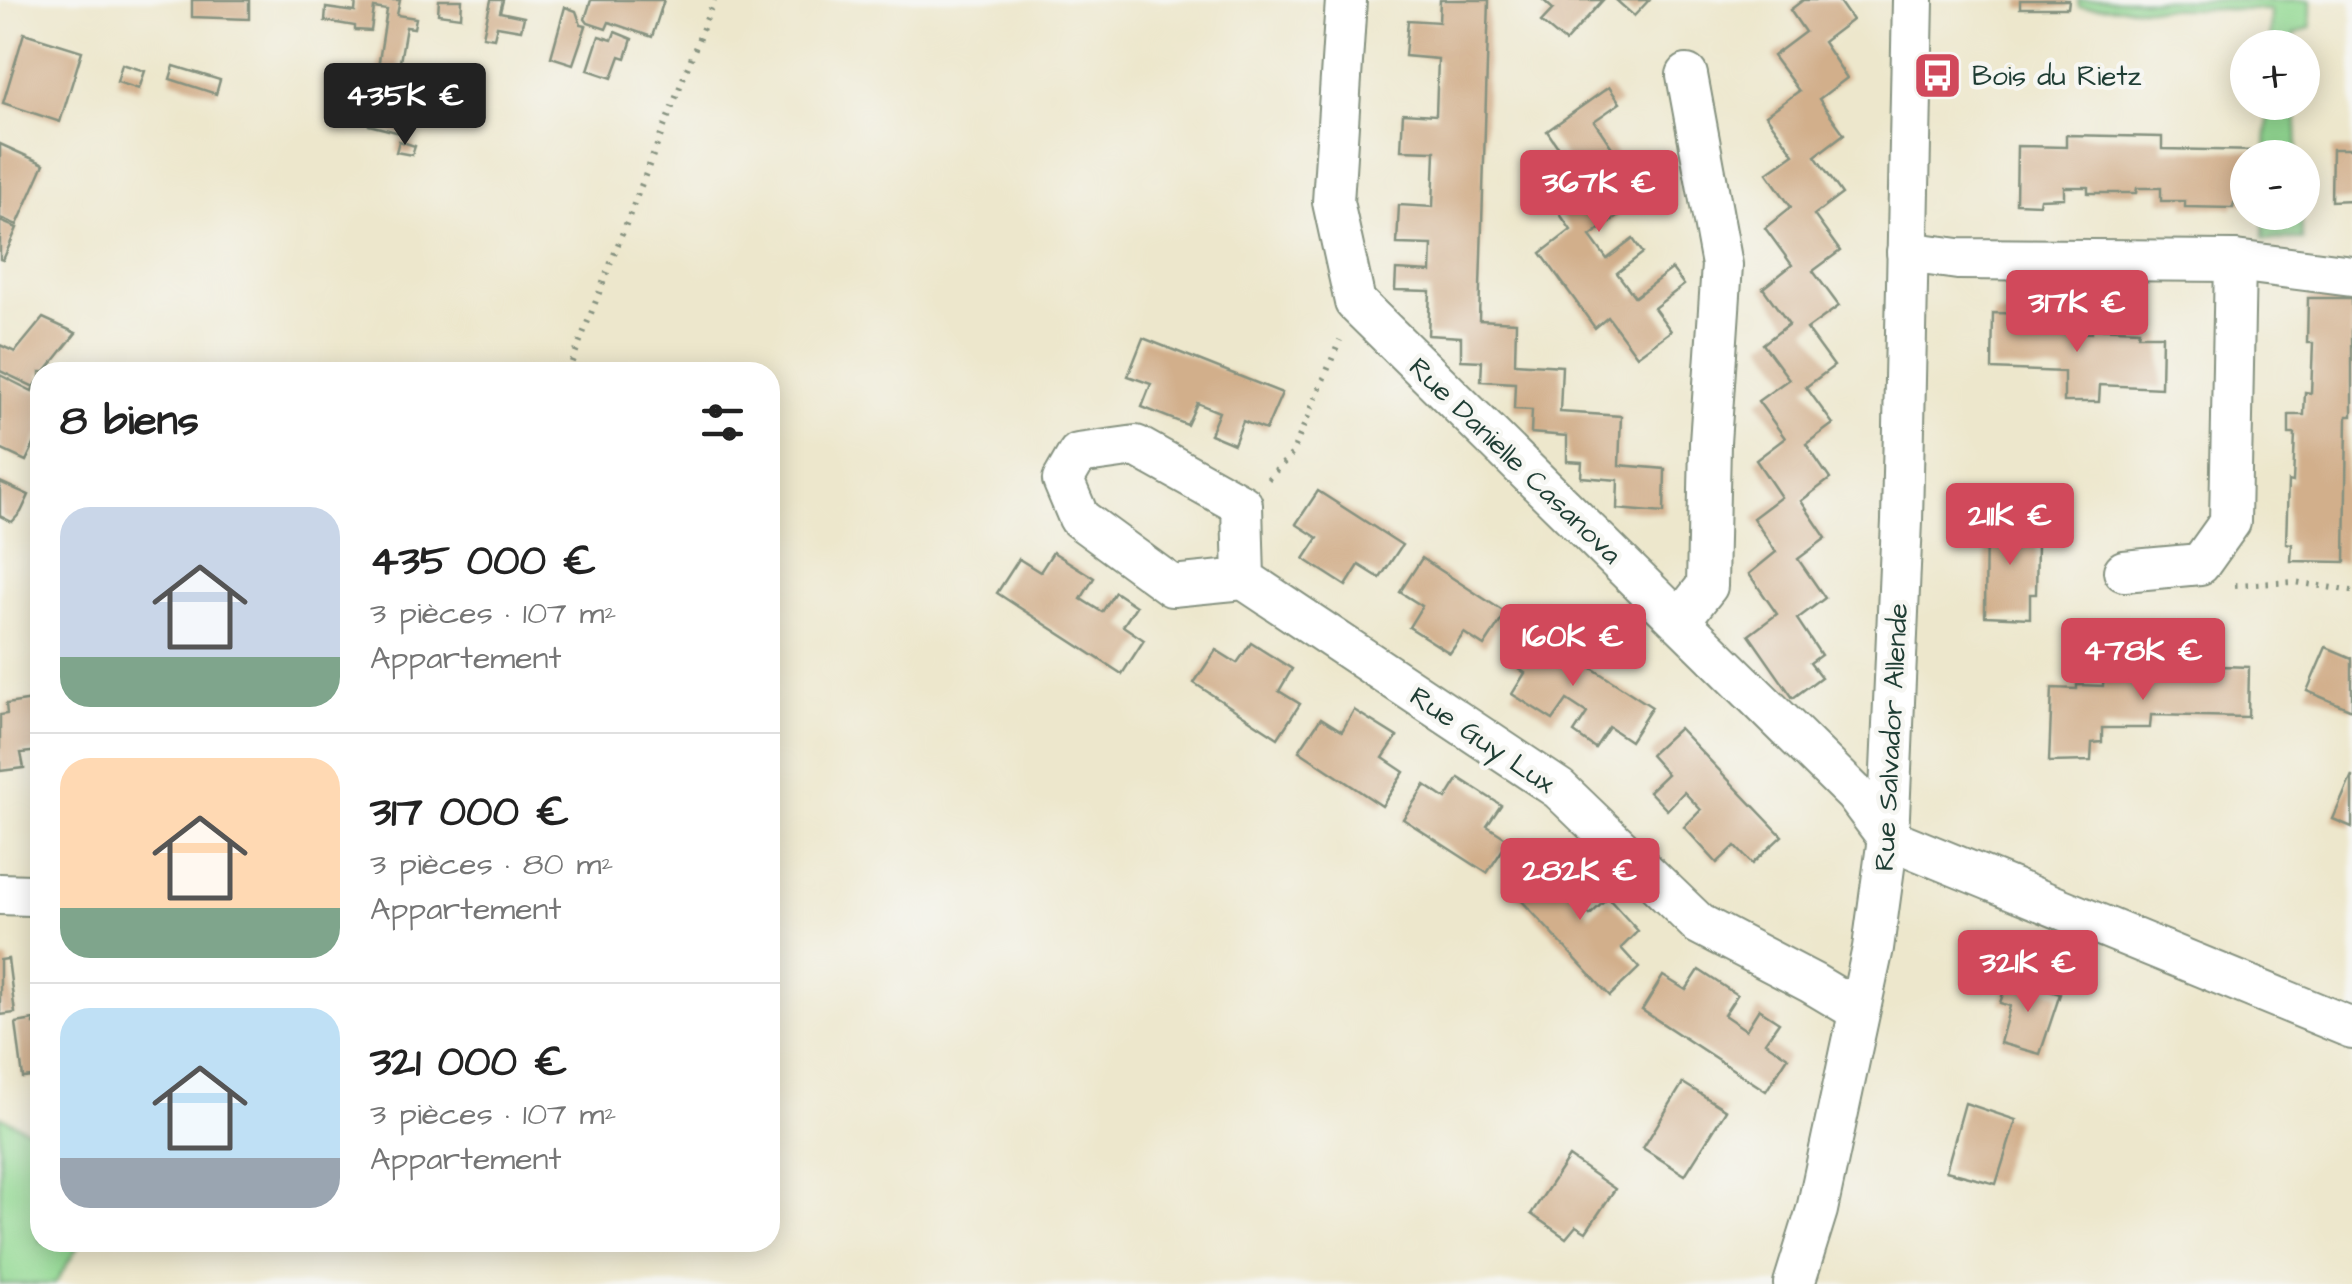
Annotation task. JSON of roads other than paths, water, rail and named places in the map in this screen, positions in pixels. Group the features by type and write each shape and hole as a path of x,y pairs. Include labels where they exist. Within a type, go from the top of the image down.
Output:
{"street":[{"name":"Rue Danielle Casanova","path":"1346,0 1333,202 1354,302 1854,794 1888,838"},
{"name":"Rue Salvador Allende","path":"1794,1284 1816,1210 1873,948 1888,838 1902,522 1913,0"},
{"path":"1680,620 1707,586 1710,443 1722,265 1687,75"},
{"path":"1907,252 1958,260 2236,261 2352,276"},
{"path":"2124,571 2200,564 2230,522 2236,261"},
{"path":"1136,446 1242,506 1244,579 1172,586 1079,518 1062,480 1078,454 1136,446"},
{"name":"Rue Guy Lux","path":"1244,579 1559,788 1699,924 1812,982 1859,1011"},
{"path":"1888,838 2352,1028"}],"place":[{"name":"Bois du Rietz","path":"1937,75"}]}
